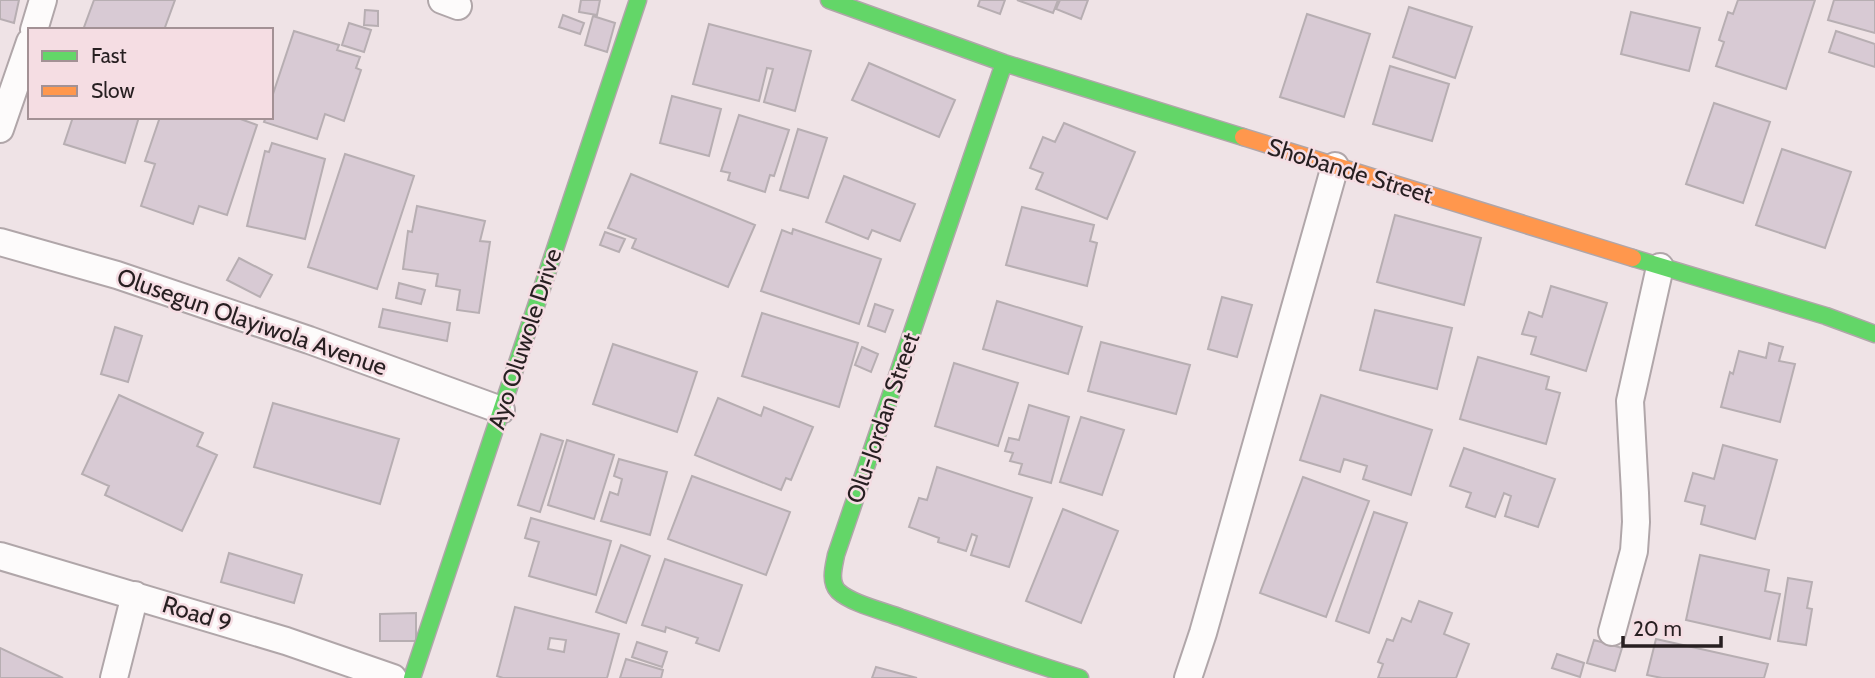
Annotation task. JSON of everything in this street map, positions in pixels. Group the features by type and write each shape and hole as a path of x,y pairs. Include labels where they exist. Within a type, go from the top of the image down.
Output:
{"street":[{"path":"35,28 43,0"},
{"name":"Ayo Oluwole Drive","path":"412,678 638,0"},
{"name":"Shobande Street","path":"829,0 1004,63 1826,316 1875,334"},
{"path":"0,129 28,48"},
{"name":"Olu-Jordan Street","path":"1004,63 836,555 832,576 835,588 866,605 1080,678"},
{"path":"1188,678 1207,620 1335,166"},
{"name":"Olusegun Olayiwola Avenue","path":"0,242 117,275 309,340 501,410"},
{"path":"1612,632 1634,541 1635,494 1630,401 1660,267"},
{"name":"Road 9","path":"0,556 286,641 393,678"},
{"path":"114,678 135,595"}],"building":[{"path":"0,0 19,0 14,23 0,19"},
{"path":"94,0 175,0 165,28 84,28"},
{"path":"581,0 600,0 597,15 579,12"},
{"path":"980,0 1005,0 1000,14 978,6"},
{"path":"1017,0 1058,0 1053,13"},
{"path":"1060,0 1088,0 1081,19 1056,9"},
{"path":"1738,0 1815,0 1786,89 1716,66 1724,42 1719,40 1728,12 1733,14"},
{"path":"1834,0 1875,0 1875,33 1828,20"},
{"path":"1409,7 1472,27 1455,78 1393,57"},
{"path":"365,10 378,11 378,26 364,25"},
{"path":"1631,12 1700,28 1689,71 1621,54"},
{"path":"1307,14 1370,34 1344,117 1280,97"},
{"path":"563,15 584,23 580,34 559,27"},
{"path":"593,16 615,23 607,52 585,45"},
{"path":"349,23 371,30 364,52 342,45"},
{"path":"709,24 811,51 795,111 764,102 773,69 767,68 759,101 693,84"},
{"path":"294,31 339,45 337,50 360,57 356,68 361,70 344,121 325,114 317,139 264,122 265,119 273,119 273,94"},
{"path":"1836,31 1875,44 1875,67 1829,52"},
{"path":"869,63 955,100 939,137 852,100"},
{"path":"1390,66 1449,84 1432,141 1373,124"},
{"path":"672,96 721,109 709,156 660,143"},
{"path":"1714,103 1770,122 1743,203 1686,184"},
{"path":"739,115 789,130 774,176 770,175 765,192 728,180 730,173 721,171"},
{"path":"72,119 138,119 125,163 64,144"},
{"path":"159,119 240,119 257,125 227,215 199,206 193,224 141,206 155,164 145,161"},
{"path":"1064,123 1135,152 1107,219 1036,189 1043,173 1030,168 1043,137 1055,142"},
{"path":"798,129 827,138 808,198 780,190"},
{"path":"272,143 325,159 305,239 247,226 265,151 269,152"},
{"path":"1782,149 1851,172 1825,248 1756,225"},
{"path":"345,154 414,176 377,289 308,267"},
{"path":"631,174 755,225 728,287 632,248 636,239 608,228"},
{"path":"844,176 915,204 900,241 872,230 868,239 826,222"},
{"path":"417,206 485,221 480,241 490,242 479,313 457,310 460,290 436,286 438,274 403,269 408,231 412,232"},
{"path":"1022,207 1094,225 1090,241 1097,243 1087,286 1006,265"},
{"path":"1395,215 1481,238 1464,305 1377,282"},
{"path":"793,229 881,259 859,324 761,291 782,230 792,234"},
{"path":"605,232 625,239 619,252 600,245"},
{"path":"239,258 272,275 260,297 227,280"},
{"path":"399,283 425,290 421,304 396,298"},
{"path":"1551,286 1607,303 1586,371 1531,354 1536,337 1522,334 1529,312 1542,317"},
{"path":"1222,297 1252,305 1237,357 1208,349"},
{"path":"997,301 1082,327 1068,374 983,349"},
{"path":"875,304 893,310 885,332 868,326"},
{"path":"383,309 450,323 447,341 379,327"},
{"path":"1375,310 1452,328 1437,389 1360,370"},
{"path":"762,313 858,343 839,407 742,376"},
{"path":"115,327 142,336 128,382 101,374"},
{"path":"1101,342 1190,365 1176,414 1088,391"},
{"path":"1769,343 1783,347 1779,361 1795,364 1780,422 1721,407 1730,372 1733,374 1739,351 1766,358"},
{"path":"613,344 697,372 677,432 593,404"},
{"path":"862,347 878,354 871,372 855,365"},
{"path":"1478,357 1549,377 1546,389 1560,393 1546,444 1460,419"},
{"path":"954,363 1018,383 998,446 935,426"},
{"path":"119,395 203,433 197,446 217,455 182,531 105,495 109,486 82,474"},
{"path":"1321,395 1432,430 1411,495 1363,479 1367,466 1344,459 1340,472 1300,460"},
{"path":"718,398 761,416 764,407 813,427 791,480 786,478 781,490 695,455"},
{"path":"273,403 399,439 380,504 254,467"},
{"path":"1029,405 1069,417 1051,483 1019,474 1022,464 1010,461 1013,453 1005,451 1009,438 1019,440"},
{"path":"1081,417 1124,430 1102,495 1060,482"},
{"path":"541,434 563,441 540,512 518,505"},
{"path":"567,440 614,455 594,519 548,505"},
{"path":"1723,445 1777,460 1755,539 1701,524 1705,506 1685,501 1693,473 1714,479"},
{"path":"1464,448 1555,479 1538,527 1505,516 1511,496 1504,493 1495,517 1466,507 1471,493 1450,486"},
{"path":"619,459 667,472 650,535 601,521 610,492 618,495 622,479 614,476"},
{"path":"937,467 1032,498 1009,567 971,555 977,536 972,534 966,551 938,542 939,538 909,527 919,498 927,500"},
{"path":"692,476 790,512 766,575 668,539"},
{"path":"1303,477 1369,501 1326,617 1260,593"},
{"path":"1063,509 1118,531 1081,623 1026,601"},
{"path":"1374,512 1407,523 1369,633 1336,621"},
{"path":"531,518 611,541 596,595 529,576 539,542 525,538"},
{"path":"621,545 650,556 626,623 596,612"},
{"path":"229,553 302,575 294,603 221,582"},
{"path":"1700,555 1769,570 1765,591 1780,594 1770,639 1686,620"},
{"path":"665,559 742,585 719,651 696,643 698,638 666,627 665,632 642,625"},
{"path":"1788,578 1812,582 1807,608 1812,609 1806,645 1778,641"},
{"path":"1419,601 1452,613 1444,634 1469,644 1456,678 1378,678 1383,664 1378,662 1387,639 1393,641 1402,618 1411,622"},
{"path":"515,607 619,634 607,678 497,676","holes":["550,638 566,640 564,652 548,649"]},
{"path":"416,613 416,641 380,641 380,614"},
{"path":"1656,639 1768,664 1764,678 1662,678 1647,675"},
{"path":"1594,640 1622,648 1615,671 1587,663"},
{"path":"637,642 667,652 662,667 632,657"},
{"path":"0,648 63,678 0,678"},
{"path":"1557,654 1584,663 1580,677 1552,668"},
{"path":"626,659 663,670 661,678 620,678"},
{"path":"876,667 917,678 872,678"}],"traffic: fast":[{"path":"412,678 638,0"},
{"path":"829,0 1004,63 1243,137"},
{"path":"1004,63 836,555 833,578 838,591 860,603 1080,678"},
{"path":"1633,258 1826,316 1875,334"}],"traffic: slow":[{"path":"1243,137 1633,258"}]}
